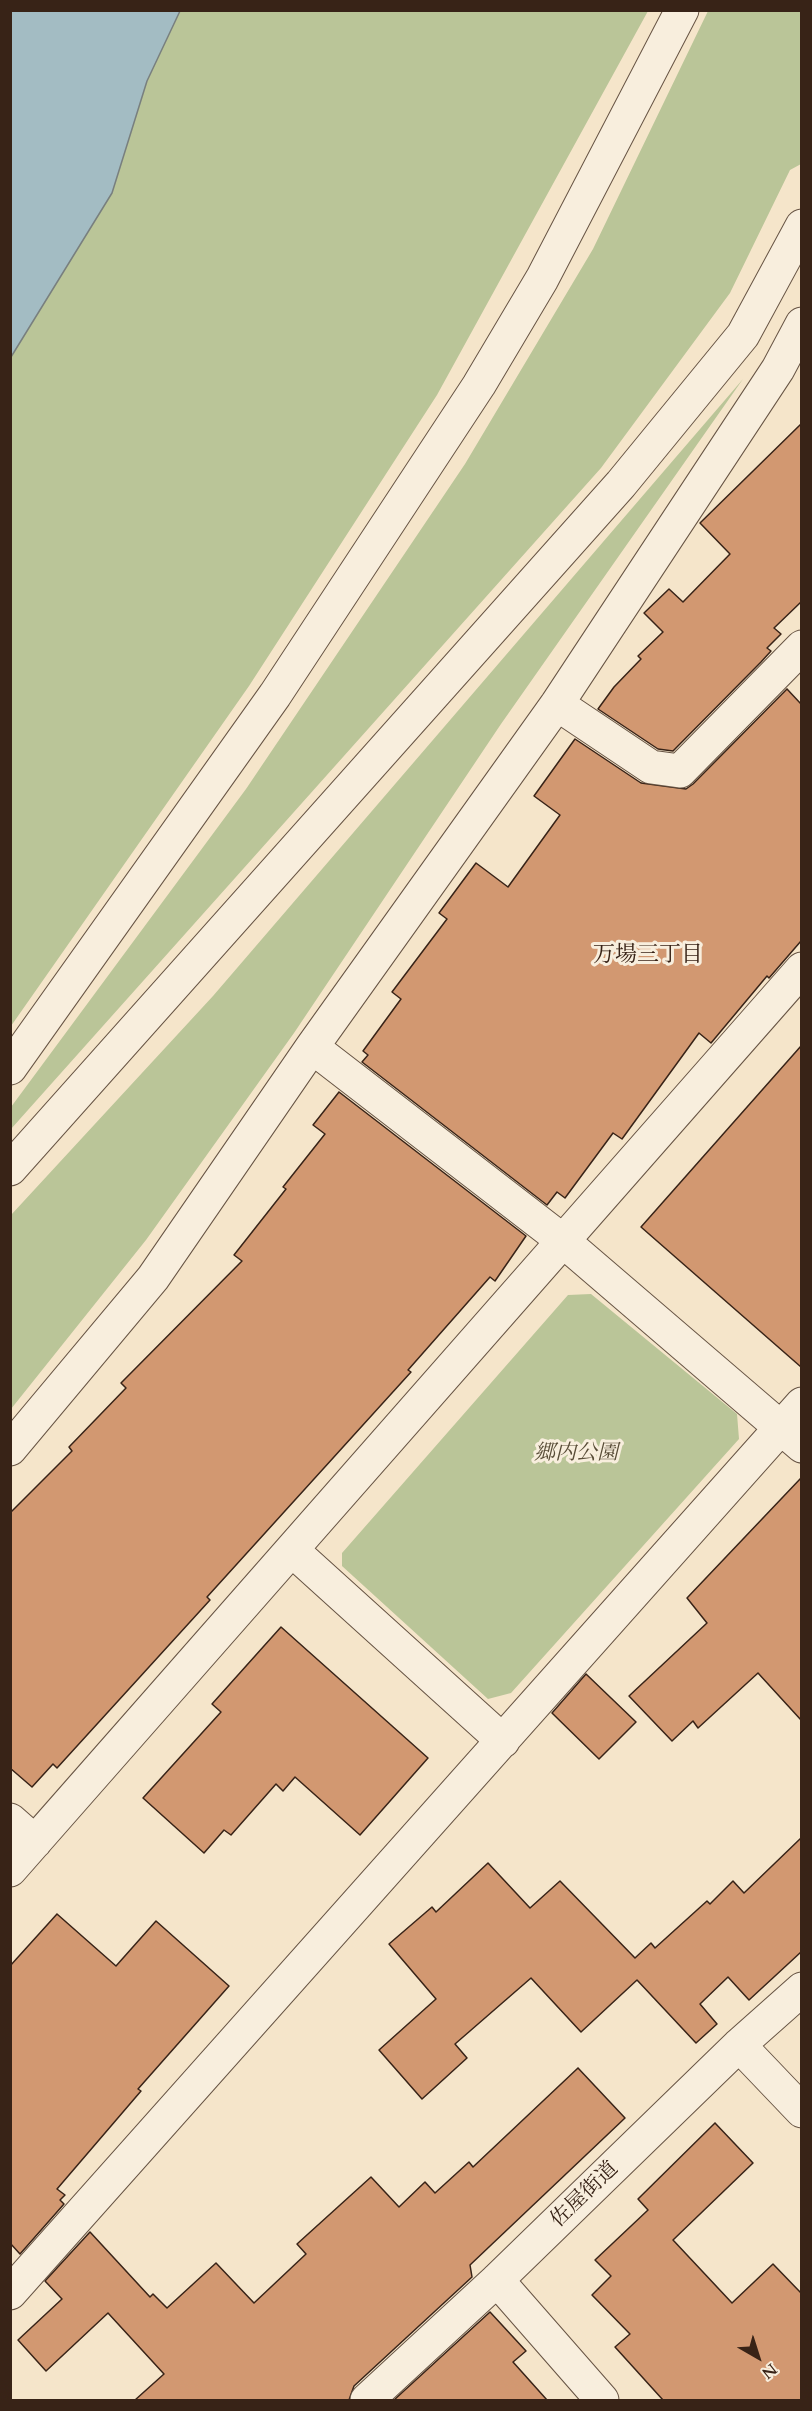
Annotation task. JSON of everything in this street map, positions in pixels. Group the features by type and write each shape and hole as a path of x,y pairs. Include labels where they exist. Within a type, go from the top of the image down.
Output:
{"street":[{"path":"10,1068 275,695 479,385 542,279 682,10"},
{"path":"10,1169 621,484 743,335 801,226"},
{"path":"10,1449 153,1278 312,1047 557,704 778,369 801,324"},
{"path":"557,704 651,767 680,771 801,647"},
{"path":"10,1870 293,1551 562,1240 801,969"},
{"path":"312,1047 562,1240 791,1437"},
{"path":"10,2293 503,1741 791,1437 801,1404"},
{"path":"293,1551 503,1741"},
{"path":"10,1820 35,1842"},
{"name":"佐屋街道","path":"368,2400 497,2280 739,2045 801,1989"},
{"path":"739,2045 801,2111"},
{"path":"497,2280 603,2400"}],"green space":[{"path":"180,11 648,11 437,395 249,686 11,1026 11,357 112,193 147,81"},
{"path":"708,11 801,11 801,164 790,170 730,293 601,468 11,1129 11,1107 246,789 465,464 593,249"},
{"path":"743,379 501,724 294,1033 146,1240 11,1409 11,1215 213,996"},
{"name":"郷内公園","path":"591,1294 737,1414 739,1439 511,1693 488,1699 342,1566 342,1553 568,1295"}],"water":[{"path":"11,10 180,11 147,81 112,193 11,357"}],"building":[{"path":"801,424 801,602 774,628 781,634 767,648 771,651 761,662 673,751 658,749 598,709 614,687 641,659 638,656 663,632 644,613 669,589 683,602 730,554 700,523"},
{"path":"787,689 801,704 801,941 769,978 767,976 711,1043 699,1033 622,1139 613,1133 565,1198 557,1192 547,1205 362,1062 368,1055 363,1051 401,999 392,992 447,919 439,913 476,863 508,887 560,815 534,796 575,739 641,783 686,789"},
{"path":"801,1046 801,1367 641,1227"},
{"path":"339,1092 526,1236 495,1281 490,1277 408,1370 411,1372 207,1597 210,1600 57,1768 53,1764 32,1787 10,1768 10,1513 72,1451 69,1447 126,1388 121,1383 242,1261 234,1255 286,1189 283,1187 325,1134 313,1125"},
{"path":"801,1478 801,1720 758,1673 698,1728 693,1721 672,1741 629,1696 707,1623 687,1598"},
{"path":"281,1627 428,1758 360,1835 295,1777 283,1791 276,1784 231,1835 224,1830 204,1853 143,1798 221,1712 212,1704"},
{"path":"586,1674 636,1722 599,1759 552,1713"},
{"path":"801,1838 801,1952 749,2000 728,1977 700,2004 717,2024 696,2043 637,1980 581,2032 531,1978 455,2044 467,2058 422,2099 379,2050 436,1999 389,1944 432,1907 436,1912 488,1863 530,1908 560,1881 635,1958 651,1943 655,1948 707,1901 710,1904 733,1881 744,1893"},
{"path":"57,1914 116,1966 156,1921 229,1986 138,2089 141,2091 57,2189 65,2195 60,2200 64,2204 20,2254 10,2243 10,1966"},
{"path":"578,2068 625,2118 470,2265 472,2277 354,2386 349,2400 135,2400 164,2374 108,2313 46,2371 18,2340 62,2299 45,2281 90,2232 150,2297 153,2294 167,2308 216,2263 254,2303 306,2254 297,2244 371,2177 399,2207 425,2182 435,2193 469,2162 473,2167"},
{"path":"715,2123 753,2163 673,2240 732,2303 773,2264 801,2293 801,2400 663,2400 615,2347 630,2334 592,2295 611,2276 595,2260 648,2210 638,2199"},
{"path":"490,2312 526,2351 513,2362 547,2400 394,2400"}],"district":[{"name":"万場三丁目","path":"648,956"}]}
